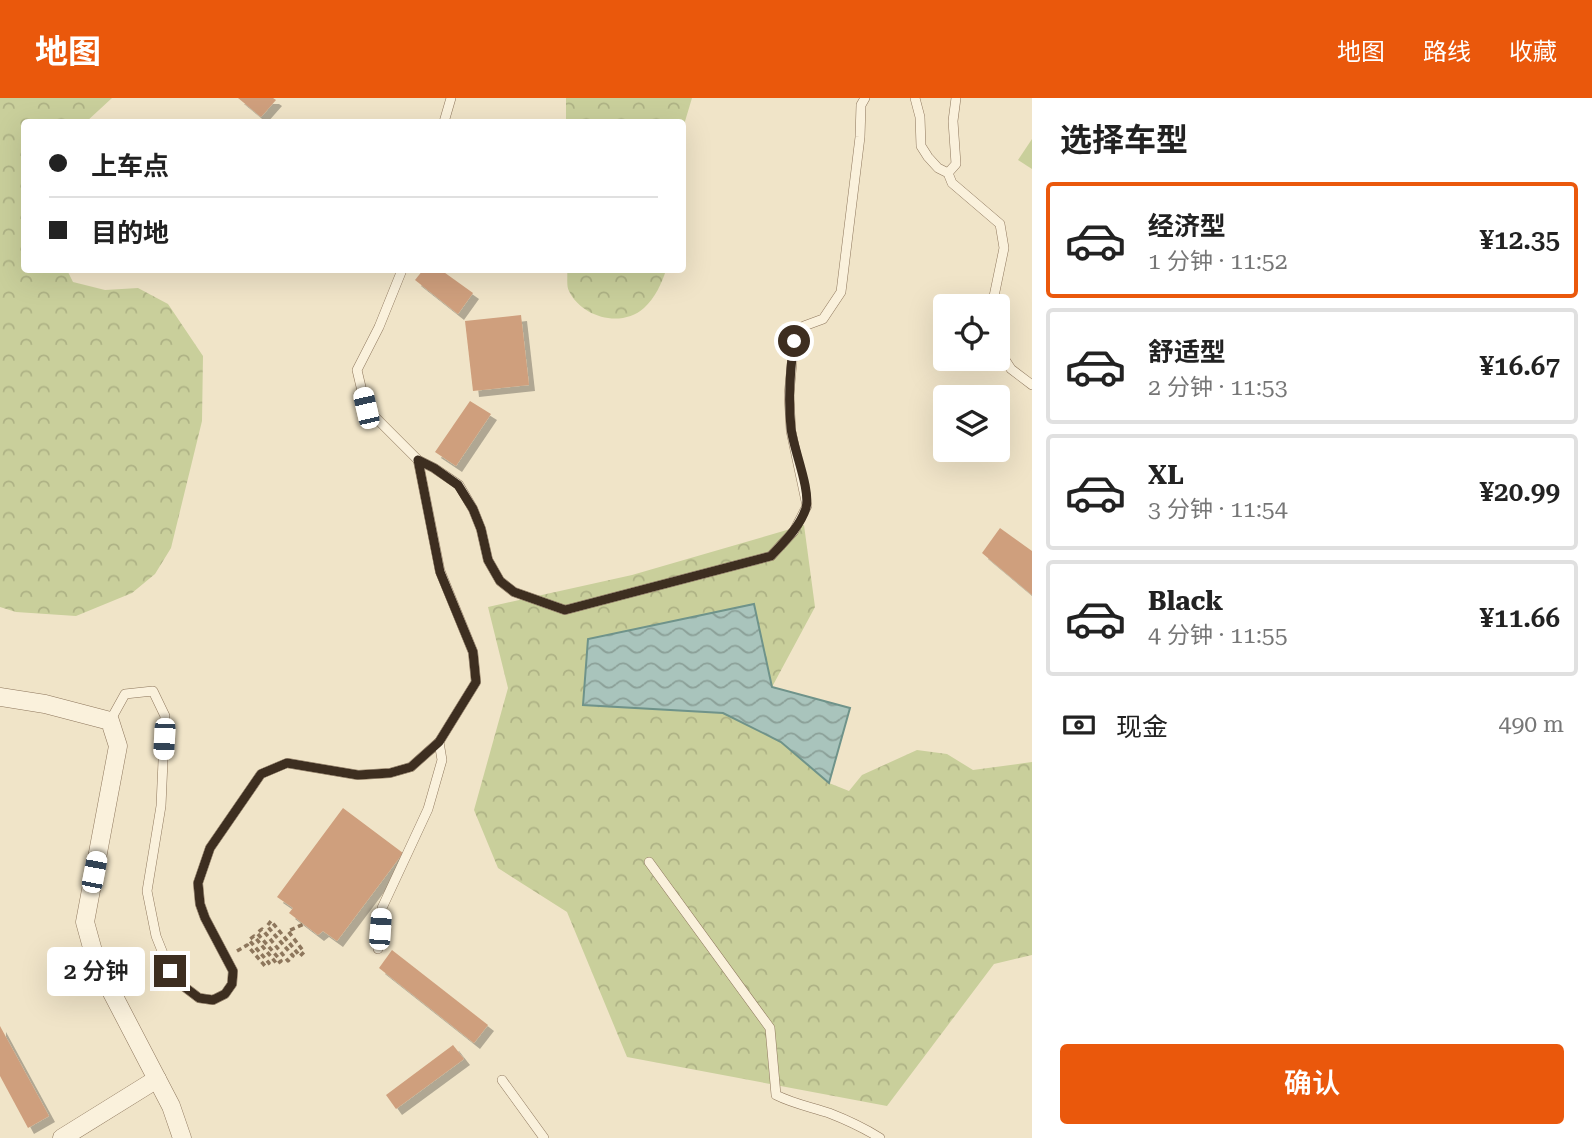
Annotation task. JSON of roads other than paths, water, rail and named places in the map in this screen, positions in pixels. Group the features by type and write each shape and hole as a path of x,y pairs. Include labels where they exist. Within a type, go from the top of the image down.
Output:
{"street":[{"path":"0,696 46,704 110,721 118,746 85,922 96,962 158,1079 182,1138"},
{"path":"62,1138 158,1079"}],"lane":[{"path":"445,119 451,98"},
{"path":"401,273 379,327 357,370 366,408 418,460 458,485 473,509 481,529 488,560 500,581 514,592 565,610 771,556 794,531 807,506 791,431 789,395 794,341 804,327 823,319 841,292 860,137 861,105 865,98"},
{"path":"915,98 920,117 922,146 938,168 948,173 952,183 1000,224 1004,248 994,294"},
{"path":"948,173 956,164 953,121 956,98"},
{"path":"1010,367 1032,385"},
{"path":"110,721 125,694 153,691 164,716 161,806 147,891 156,936 170,971 178,982 199,998 213,1000 225,994 232,984 233,971 205,918 200,904 198,883 210,848 261,774 287,763 358,775 390,773 411,767 439,742 476,682 473,652 440,572 418,460"},
{"path":"378,949 382,908 428,809 442,760 439,742"},
{"path":"649,862 770,1028 776,1095 792,1103 827,1112 880,1138"},
{"path":"502,1080 544,1138"}],"water":[{"path":"754,604 772,687 850,708 829,783 781,742 723,713 583,705 588,639"}]}
